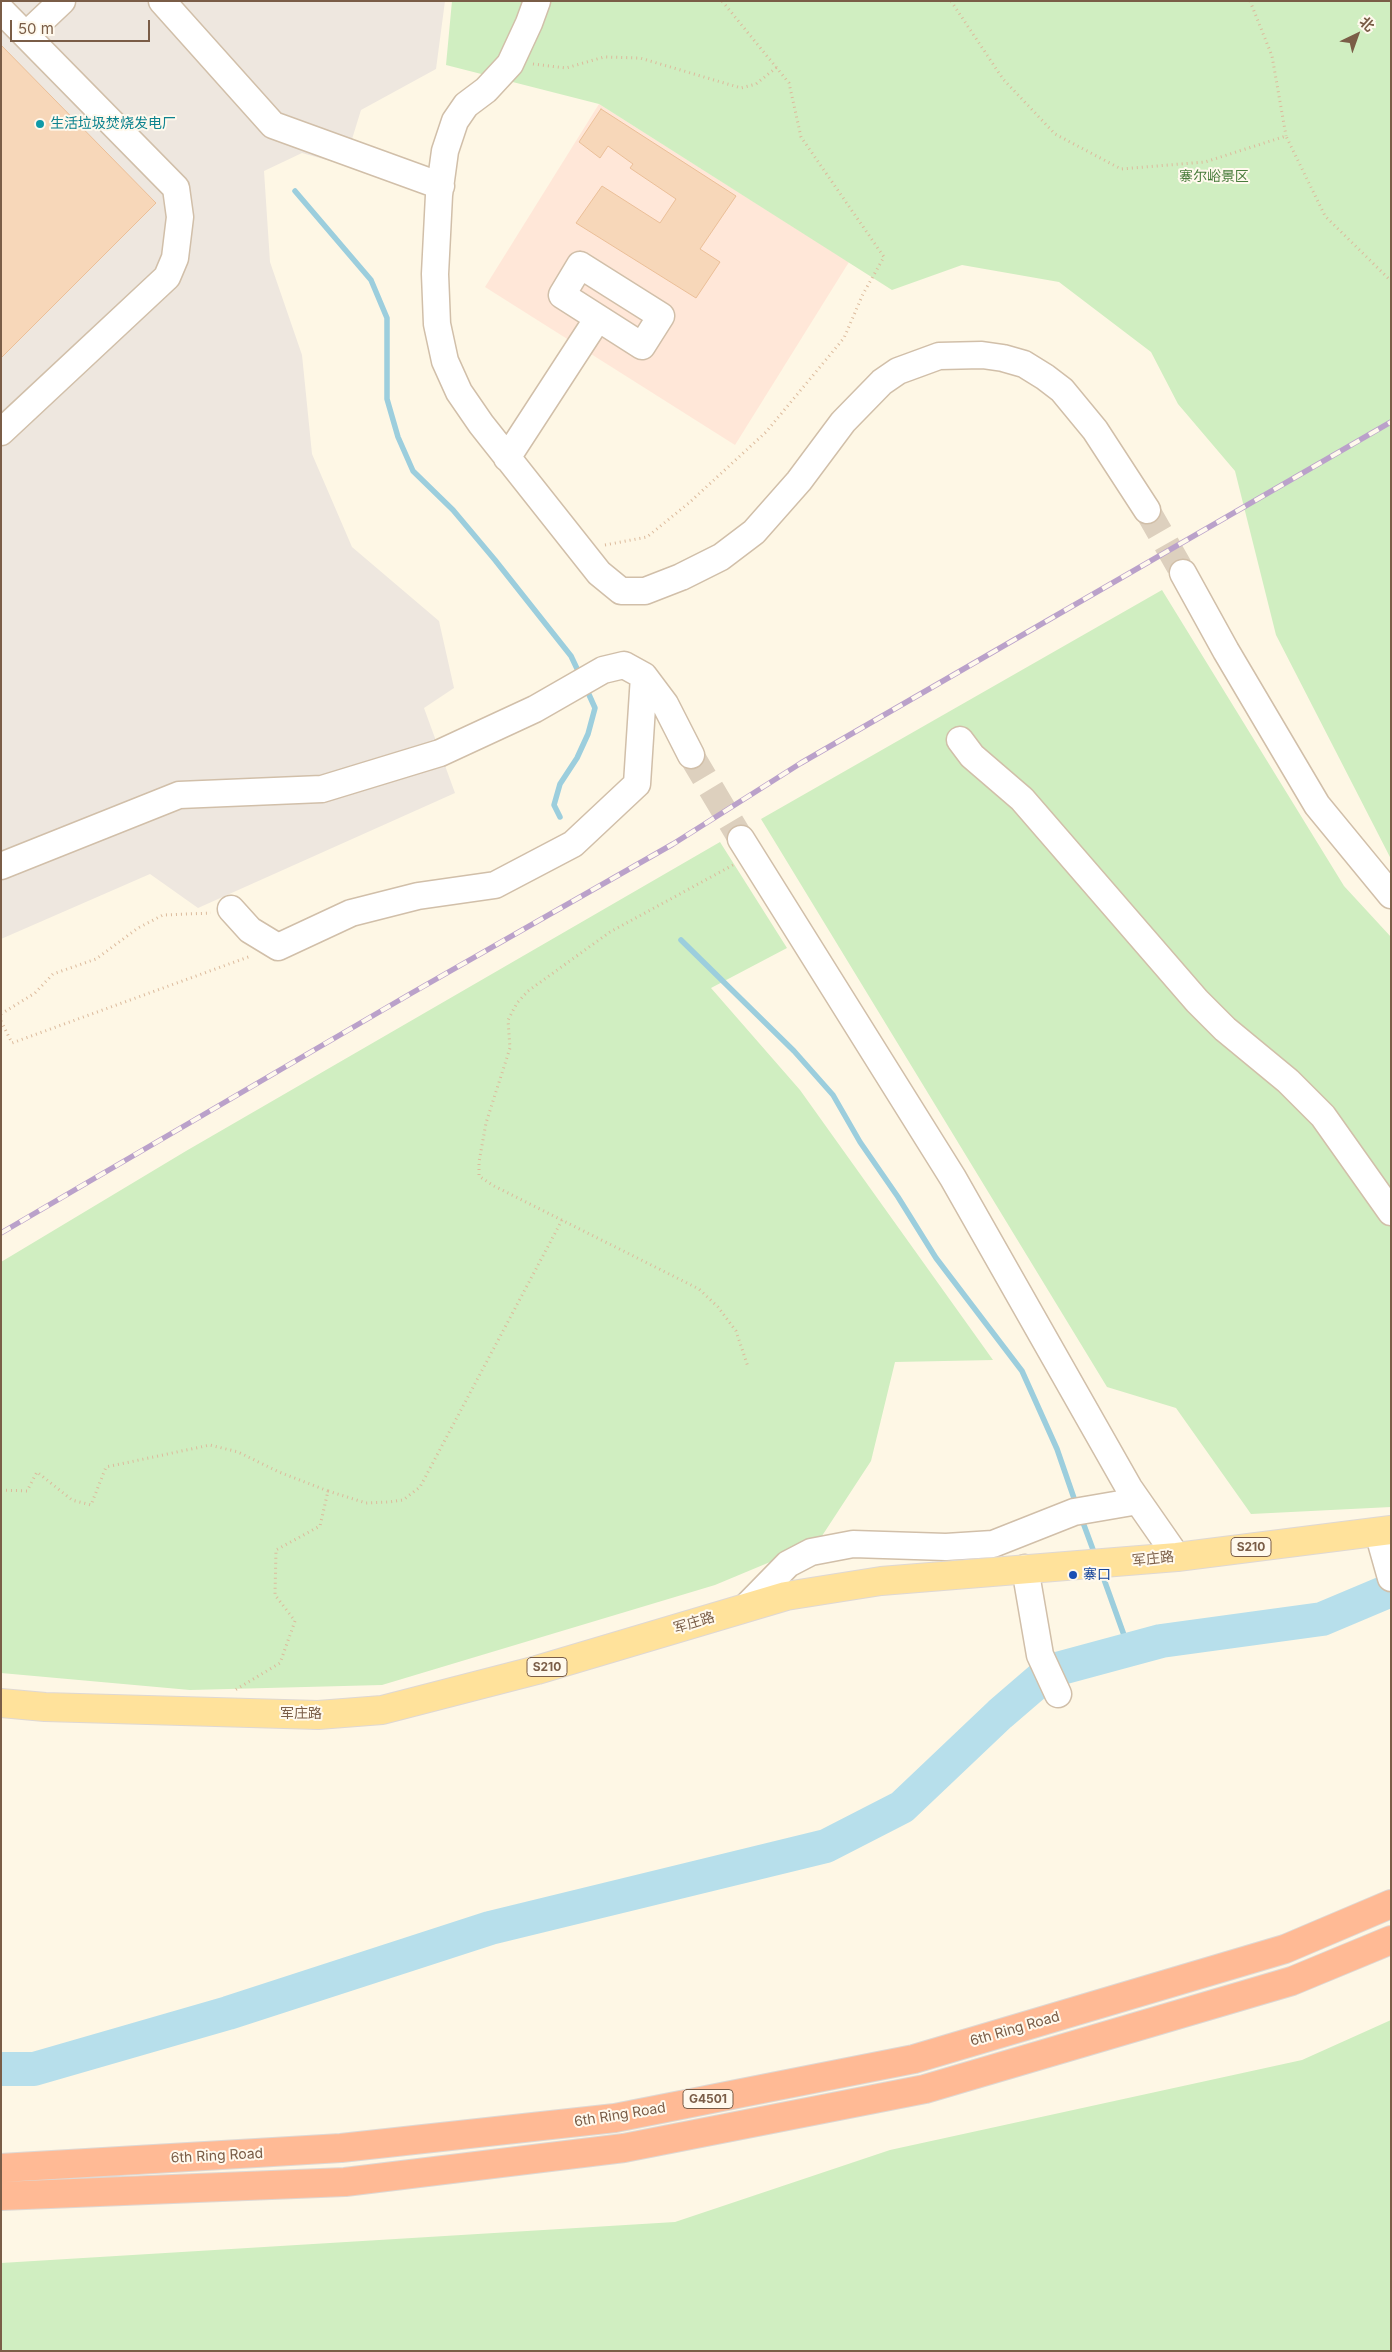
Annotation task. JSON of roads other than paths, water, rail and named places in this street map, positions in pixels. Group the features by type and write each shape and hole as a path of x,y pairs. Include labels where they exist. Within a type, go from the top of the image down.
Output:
{"highway":[{"name":"6th Ring Road","path":"1,2168 341,2148 615,2118 914,2058 1285,1949 1391,1904"},
{"name":"G4501","path":"1,2196 345,2182 624,2148 925,2089 1292,1981 1391,1940"}],"main road":[{"name":"军庄路","path":"1,1702 45,1707 318,1715 382,1710 537,1670 786,1596 881,1581 988,1573 1025,1568 1099,1564 1384,1531"}],"street":[{"path":"26,35 62,1"},
{"path":"162,1 273,125 441,186"},
{"path":"537,1 530,23 510,64 486,90 466,105 455,121 445,151 435,274 437,324 445,362 459,392 507,458 599,573 621,591 645,591 707,564 728,552 754,532 799,481 843,422 882,382 898,371 939,356 982,355 1003,358 1024,364 1045,377 1062,390 1096,430 1148,510"},
{"path":"1,10 176,188 180,217 175,258 167,277 1,432"},
{"path":"507,458 598,318"},
{"path":"1184,573 1226,651 1317,805 1391,896"},
{"path":"1,866 179,795 322,789 440,753 535,710 602,670 624,665 644,676 665,704 691,755"},
{"path":"231,909 250,930 278,947 351,913 418,896 495,885 573,844 637,784 644,676"},
{"path":"960,740 972,756 1022,799 1197,1001 1225,1029 1288,1081 1323,1116 1391,1212"},
{"path":"746,847 953,1178 1138,1501 1177,1556"},
{"path":"746,1608 788,1564 811,1552 853,1544 946,1547 993,1544 1074,1512 1138,1501"},
{"path":"1384,1531 1389,1571"},
{"path":"1025,1568 1040,1656 1058,1694"}],"waterway":[{"path":"295,191 371,280 387,318 387,399 398,437 413,471 453,510 495,560 571,656 580,675"},
{"path":"560,817 554,805 560,784 577,758 588,734 595,708 586,688"},
{"path":"681,940 794,1051 833,1095 860,1142 898,1197 936,1258 1022,1371 1057,1449 1076,1504"},
{"path":"1081,1517 1095,1555"},
{"path":"1101,1571 1129,1649"},
{"path":"1,2069 34,2069 228,2013 490,1928 826,1846 902,1807 1000,1714 1050,1671 1161,1641 1322,1619 1391,1590"}],"tunnel":[{"path":"1147,510 1183,573"},
{"path":"691,755 741,839"}],"railway":[{"path":"1,1233 410,994 673,844 801,763 1391,422"}],"place":[{"name":"生活垃圾焚烧发电厂","path":"40,124"},
{"name":"寨口","path":"1073,1575"}],"park label":[{"name":"寨尔峪景区","path":"1214,177"}]}
